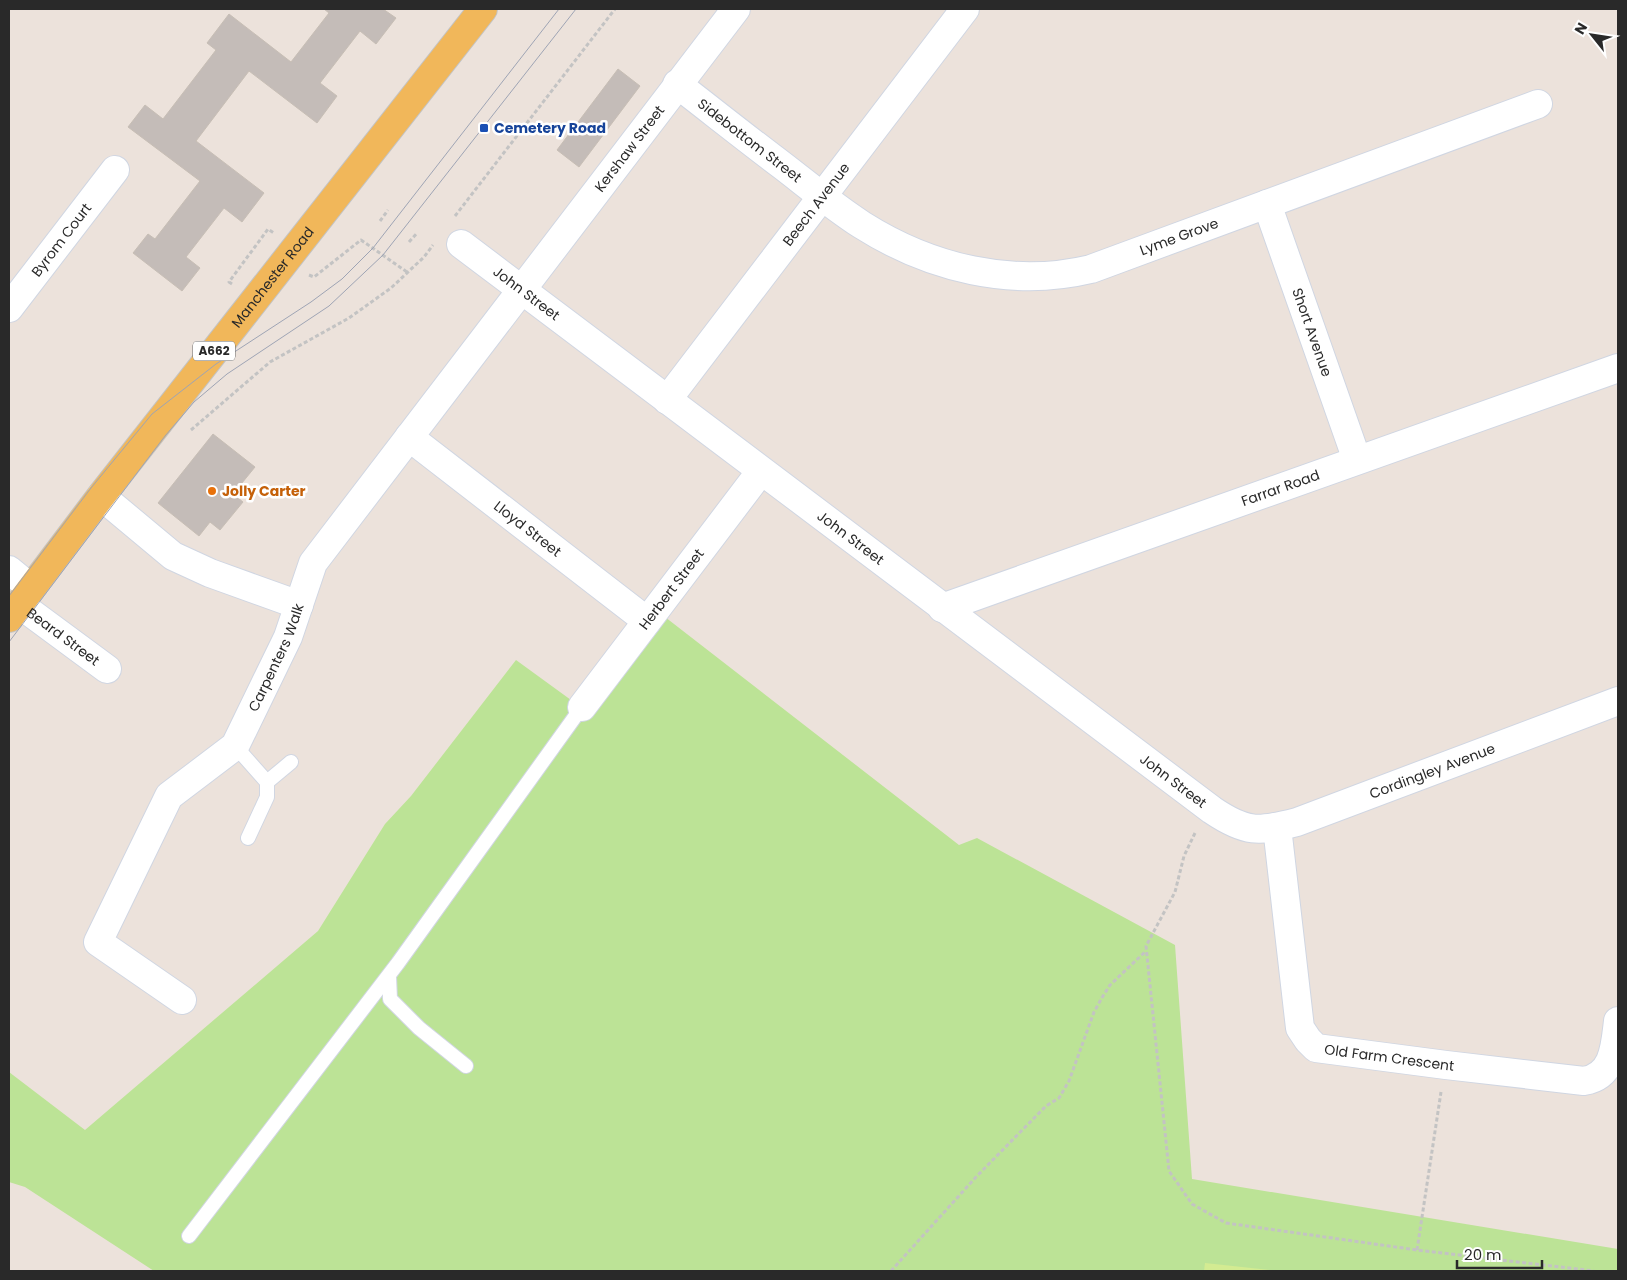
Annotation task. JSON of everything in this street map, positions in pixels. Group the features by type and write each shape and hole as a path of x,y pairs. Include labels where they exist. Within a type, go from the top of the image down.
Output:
{"main road":[{"name":"Manchester Road","path":"20,603 100,496 483,9"}],"street":[{"name":"Kershaw Street","path":"521,289 736,9"},
{"name":"Beech Avenue","path":"667,400 965,9"},
{"name":"Sidebottom Street","path":"677,84 822,196"},
{"name":"Lyme Grove","path":"822,196 871,230 917,253 950,266 981,273 1027,276 1068,274 1091,268 1538,104"},
{"name":"Byrom Court","path":"9,308 114,170"},
{"name":"Short Avenue","path":"1267,204 1357,460"},
{"name":"John Street","path":"449,242 521,289 761,472 1212,810 1244,827"},
{"name":"Carpenters Walk","path":"182,1000 98,942 168,796 235,746 288,637 313,563 521,289"},
{"name":"Farrar Road","path":"942,608 1618,368"},
{"name":"Lloyd Street","path":"409,437 646,621"},
{"name":"Herbert Street","path":"582,707 761,472"},
{"path":"100,496 173,556 210,573 299,605"},
{"path":"9,570 20,603"},
{"name":"Beard Street","path":"20,603 107,669"},
{"name":"Cordingley Avenue","path":"1244,827 1258,830 1297,822 1618,701"},
{"name":"Old Farm Crescent","path":"1277,827 1300,1028 1316,1048 1584,1081 1595,1079 1607,1067 1614,1050 1618,1021"}],"lane":[{"path":"189,1236 389,976 582,707"},
{"path":"235,746 267,782 266,796 248,838"},
{"path":"267,782 291,762"},
{"path":"389,976 390,999 419,1028 466,1066"}],"path":[{"path":"454,217 615,9"},
{"path":"380,221 388,210"},
{"path":"409,242 417,233"},
{"path":"314,277 361,240 407,272"},
{"path":"160,420 184,436 270,362 349,318 391,288 424,257 449,242"},
{"path":"1212,810 1194,834 1184,856 1175,892 1146,946 1169,1171 1192,1204 1226,1223 1416,1250 1594,1271"},
{"path":"892,1271 976,1177 1046,1106 1059,1098 1077,1063 1094,1012 1103,996 1110,985 1146,951"},
{"path":"1416,1250 1446,1065"}],"green space":[{"path":"665,617 959,845 977,838 1175,945 1192,1179 1618,1249 1618,1271 154,1271 25,1187 9,1182 9,1072 85,1130 318,931 385,824 411,796 516,660 593,716"},
{"path":"1205,1263 1279,1271 1204,1271"}],"building":[{"path":"324,9 383,9 396,18 376,44 360,31 320,83 337,96 317,123 249,71 196,141 264,193 242,222 224,208 186,257 200,268 182,291 133,253 148,234 155,239 200,181 128,127 145,105 163,119 216,50 207,43 229,14 291,62 329,13"},
{"path":"618,69 640,86 579,167 557,150"},
{"path":"213,434 255,467 233,494 243,502 220,530 210,522 199,536 158,503"}],"tram line":[{"path":"9,596 91,488 152,414 216,364 311,302 342,279 373,248 559,9"},
{"path":"9,642 165,436 194,402 227,374 329,306 383,255 576,9"}],"place":[{"name":"Cemetery Road","path":"484,128"},
{"name":"Jolly Carter","path":"212,491"}]}
